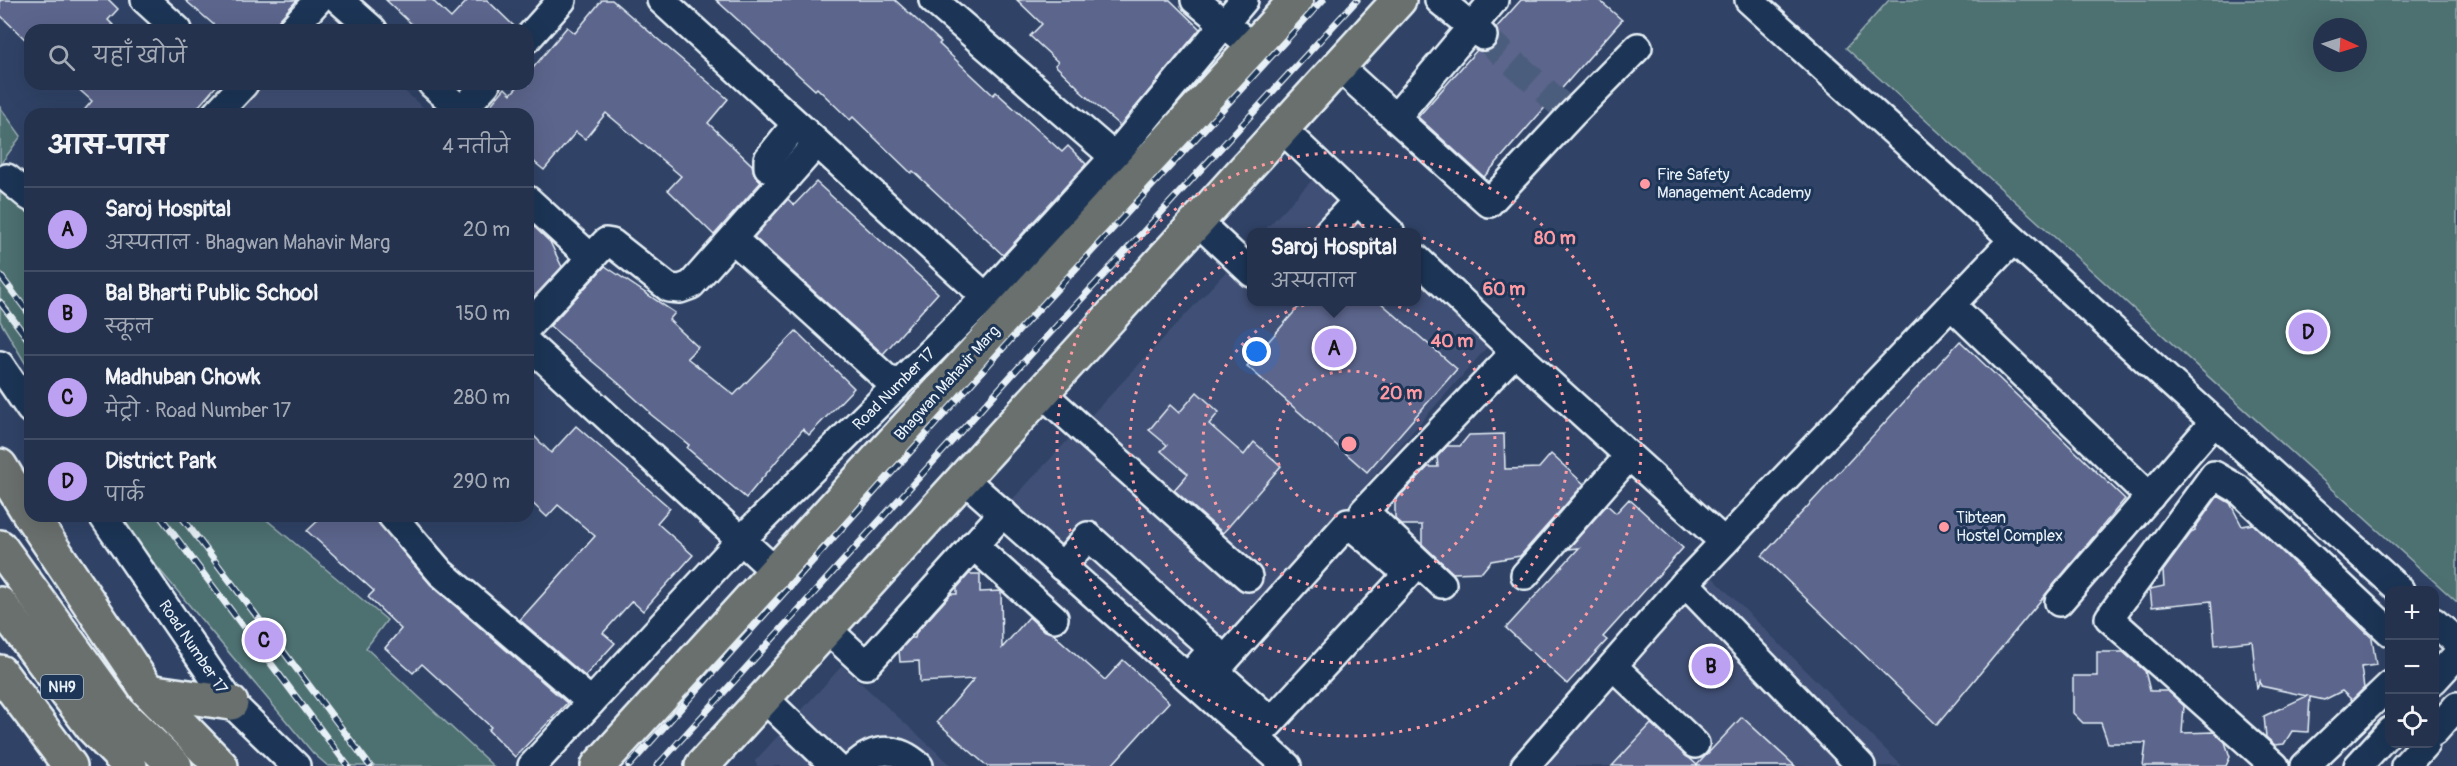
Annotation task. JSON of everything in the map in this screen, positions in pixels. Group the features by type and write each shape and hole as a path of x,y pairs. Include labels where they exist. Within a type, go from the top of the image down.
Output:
{"main road":[{"name":"Bhagwan Mahavir Marg","path":"598,766 776,572 996,308 1125,166 1253,47 1296,0"},
{"path":"702,766 1399,0"},
{"path":"0,466 24,506"},
{"path":"34,522 148,692 221,766"},
{"path":"0,548 118,711 175,766"},
{"name":"NH9","path":"0,604 93,728 130,766"},
{"path":"0,672 70,766"},
{"path":"148,692 231,703"}],"street":[{"path":"145,0 171,24"},
{"path":"296,24 318,0"},
{"path":"339,0 366,24"},
{"path":"534,31 562,0"},
{"path":"661,0 996,308"},
{"path":"933,0 1125,166 1223,24 1244,0"},
{"path":"1195,0 1253,47"},
{"path":"1440,0 1477,31"},
{"path":"1396,117 1477,31 1494,0"},
{"path":"1749,0 2394,586"},
{"path":"1338,66 1489,203 1566,109 1638,47"},
{"path":"221,108 237,90"},
{"path":"438,90 456,108"},
{"path":"464,108 480,90"},
{"path":"785,180 768,167 768,159 796,124"},
{"path":"1282,129 1386,228"},
{"path":"534,319 606,242 612,243 669,288 680,289 691,285 817,143"},
{"path":"7,178 24,192"},
{"path":"1332,228 1357,201"},
{"path":"534,206 590,257"},
{"path":"1198,222 1247,269"},
{"path":"733,239 896,387"},
{"path":"1525,766 1685,583 2013,240"},
{"path":"1421,263 1515,352 1724,542"},
{"path":"1951,304 2150,497"},
{"name":"Road Number 17","path":"532,766 741,540 896,387 996,308"},
{"path":"534,350 776,572"},
{"path":"1442,584 1364,511 1515,352"},
{"path":"0,365 24,400"},
{"path":"1042,393 1248,577"},
{"path":"2059,602 2214,422"},
{"path":"1525,575 1629,456"},
{"path":"2238,489 2259,463"},
{"path":"2275,766 2109,618 2214,474 2238,489 2385,627"},
{"path":"964,479 1187,678 1263,730"},
{"path":"827,629 866,665 1003,513"},
{"name":"Road Number 17","path":"107,522 231,703 296,766"},
{"path":"397,522 441,573 591,702"},
{"path":"1263,730 1408,574 1348,523 1215,671 1263,730 1277,763"},
{"path":"1062,567 1088,536 1213,649 1187,678"},
{"path":"973,545 1054,618"},
{"path":"1685,583 1861,766"},
{"path":"2439,626 2457,642"},
{"path":"2439,675 2457,655"},
{"path":"1613,666 1695,744"},
{"path":"2305,766 2385,690"},
{"path":"764,698 835,766"},
{"path":"2439,726 2457,706"},
{"path":"2358,766 2385,736"},
{"path":"2405,766 2421,748"},
{"path":"855,766 867,756 887,750 897,751 919,766"}],"shaded area":[{"path":"251,90 404,90 423,108 234,108"},
{"path":"1317,175 1372,228 1267,228"},
{"path":"1247,249 1247,306 1421,306 1421,276 1490,344 1204,668 1008,504"},
{"path":"1701,566 1902,766 1541,766"},
{"path":"842,666 952,766 757,766 755,761"}],"green space":[{"path":"1889,0 2457,0 2457,602 1846,48"},
{"path":"0,107 21,136 0,165"},
{"path":"0,188 24,209 24,361 0,321"},
{"path":"122,522 269,522 387,620 366,648 493,766 328,766 313,753"}],"building":[{"path":"0,0 109,0 118,9 108,20 112,24 24,24 24,38 0,15"},
{"path":"185,0 297,0 278,24 213,24"},
{"path":"386,0 432,0 451,18 468,0 487,0 512,24 412,24"},
{"path":"602,0 612,0 728,99 708,123 752,165 754,174 761,182 714,235 668,190 681,176 606,113 585,139 576,132 544,170 534,162 534,108 488,108 503,90 511,94 515,90 534,90 534,67 567,27 575,33"},
{"path":"716,0 895,0 941,42 939,44 993,95 996,92 1062,152 1068,146 1086,164 1003,255 913,171 911,173 853,117 850,120 817,88 815,90"},
{"path":"1017,0 1170,0 1200,29 1120,126 1080,91 1055,65 1058,62 1030,36 1042,24"},
{"path":"1521,0 1599,0 1622,20 1484,177 1418,117 1477,50 1488,51 1495,46 1499,38 1496,28"},
{"path":"80,90 213,90 197,108 86,108 92,101"},
{"path":"816,182 938,293 883,354 754,237 788,199 794,205"},
{"path":"534,227 550,242 562,267 534,297"},
{"path":"605,266 675,313 669,320 698,347 687,358 734,395 796,331 854,388 809,435 803,429 746,498 687,448 689,445 550,326"},
{"path":"1300,306 1385,306 1457,369 1367,472 1247,366"},
{"name":"Tibtean Hostel Complex","path":"1960,341 2125,499 1937,725 1762,556"},
{"path":"1197,392 1219,412 1209,424 1244,455 1254,442 1281,466 1223,533 1174,490 1188,474 1161,451 1167,445 1149,430 1170,405 1179,413"},
{"path":"576,426 670,508 657,523 693,555 643,611 632,601 603,633 615,643 585,676 520,620 595,536 558,505 547,517 534,505 534,436 551,453"},
{"path":"1504,434 1505,469 1539,468 1551,454 1584,484 1520,556 1491,561 1482,572 1453,573 1422,544 1422,525 1402,525 1395,519 1395,501 1428,467 1438,467 1437,457 1447,446 1460,446 1469,435"},
{"path":"2218,496 2230,503 2242,526 2253,524 2372,638 2376,665 2361,667 2364,688 2352,700 2342,691 2324,700 2310,697 2308,732 2292,731 2284,744 2275,745 2266,737 2264,716 2307,696 2261,686 2260,681 2257,689 2252,641 2215,645 2211,601 2152,607 2150,589 2164,586 2163,571 2191,533 2195,531"},
{"path":"1629,499 1683,548 1603,637 1607,640 1567,684 1506,628 1579,548 1568,549 1607,505 1616,513"},
{"path":"317,522 378,522 431,585 567,703 515,757 488,730 491,727 422,664 413,673 385,648 401,629 368,597 374,591 307,531"},
{"path":"969,574 980,574 980,592 1001,591 1002,648 1029,617 1043,630 1052,633 1105,680 1123,660 1169,702 1111,766 987,766 937,722 974,679 920,682 919,661 900,662 899,651 911,638 915,638 916,633 951,594 957,594 957,588"},
{"path":"2097,652 2123,652 2145,671 2150,691 2168,691 2184,706 2182,733 2214,732 2225,742 2230,757 2226,766 2143,766 2146,743 2108,743 2101,723 2083,723 2073,713 2073,676 2097,676"},
{"path":"1742,717 1795,766 1612,766 1651,724 1697,765"}],"tunnel":[{"path":"1483,36 1561,105"}],"railway":[{"path":"629,766 1022,327 1323,0"},
{"path":"657,766 1040,344 1357,0"},
{"path":"0,275 24,307"},
{"path":"0,302 24,334"},
{"path":"165,522 348,766"},
{"path":"186,522 370,766"}],"place":[{"name":"Fire Safety Management Academy","path":"1645,184"},
{"name":"District Park","path":"2308,332"},
{"name":"Saroj Hospital","path":"1334,348"},
{"name":"Tibtean Hostel Complex","path":"1944,527"},
{"name":"Madhuban Chowk","path":"264,640"},
{"name":"Bal Bharti Public School","path":"1711,666"}]}
